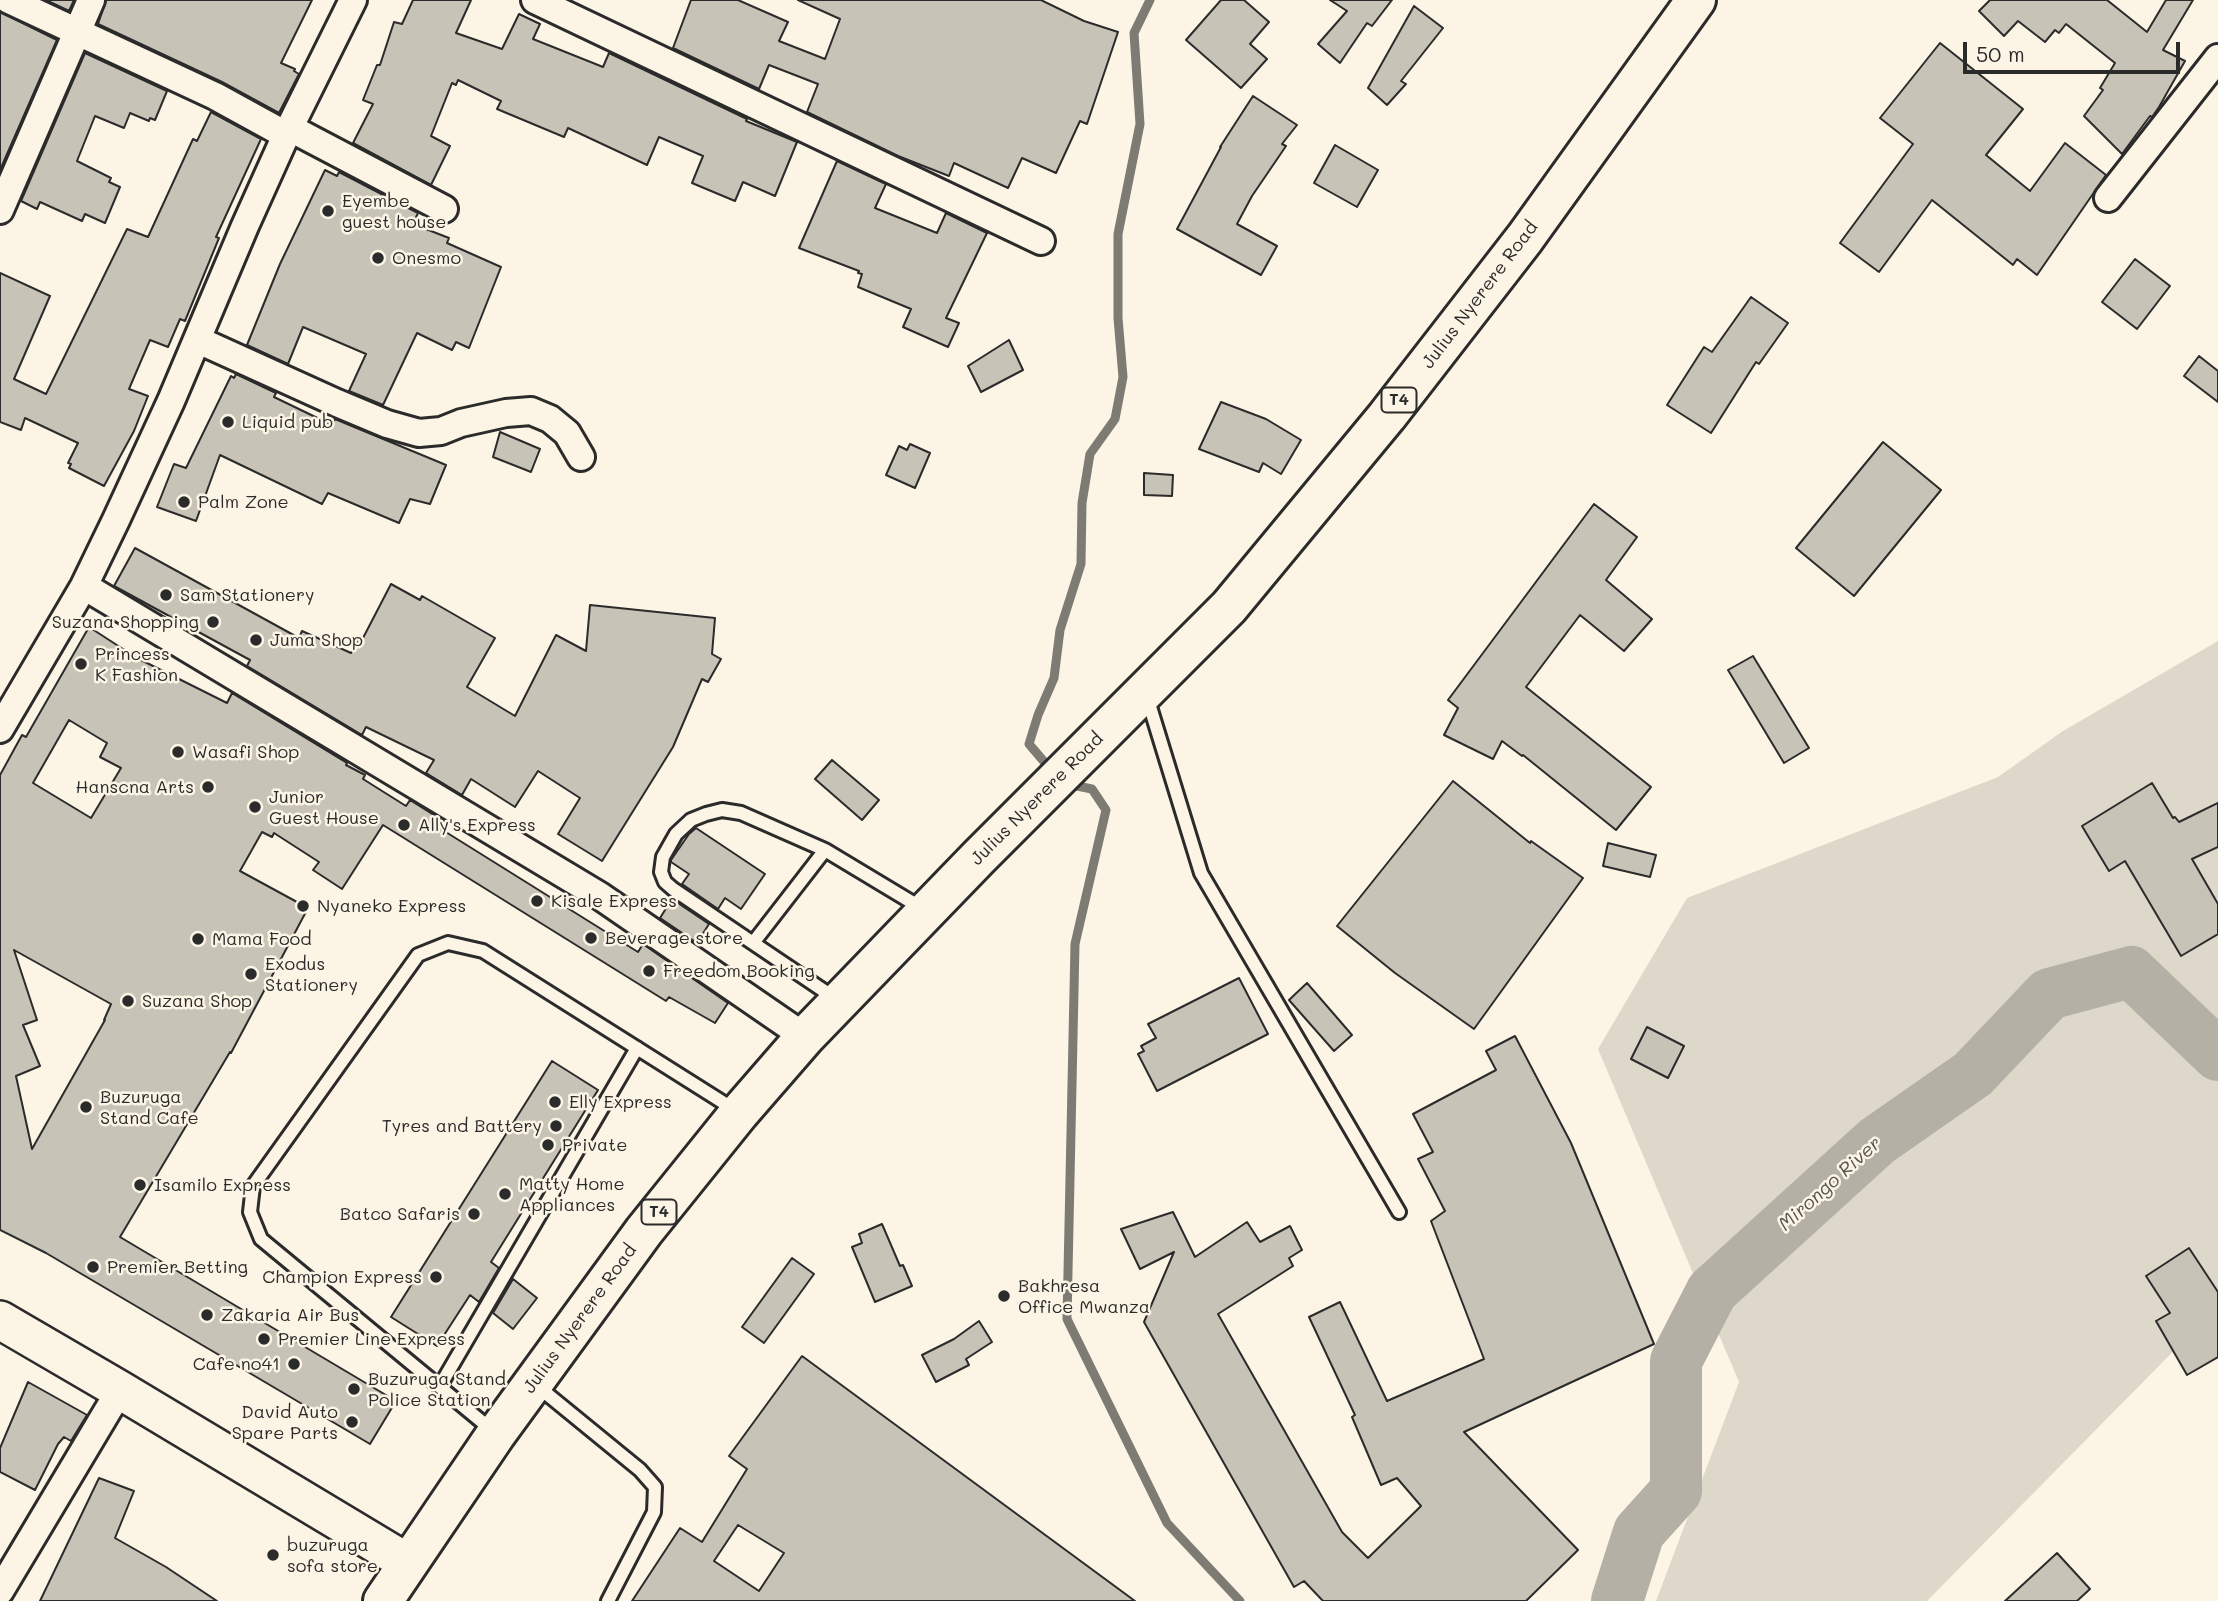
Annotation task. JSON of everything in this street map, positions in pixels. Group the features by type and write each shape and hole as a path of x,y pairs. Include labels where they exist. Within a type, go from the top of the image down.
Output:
{"highway":[{"name":"Julius Nyerere Road","path":"383,1601 533,1383 644,1231 739,1113 804,1037 926,911 1229,607 1387,416 1525,238 1696,0"}],"main road":[{"path":"0,1320 408,1563"}],"street":[{"path":"9,0 215,96 444,209"},
{"path":"0,210 91,0"},
{"path":"0,729 84,586 160,425 288,132 353,0"},
{"path":"535,0 1041,241"},
{"path":"2108,198 2218,58"},
{"path":"198,340 337,403 387,424 419,433 442,431 461,423 506,413 531,411 550,419 567,433 581,457"},
{"path":"84,586 600,896 804,1037"},
{"path":"0,1591 120,1390"}],"lane":[{"path":"1145,691 1201,873 1399,1212"},
{"path":"839,1001 665,882 661,872 663,857 676,834 691,820 706,814 722,810 741,813 825,850 926,911"},
{"path":"753,943 825,850"},
{"path":"496,1434 261,1238 250,1212 253,1186 418,955 448,943 483,951 739,1113"},
{"path":"439,1386 637,1048"},
{"path":"533,1383 640,1470 654,1488 654,1512 608,1601"}],"shaded area":[{"path":"2218,641 2218,1306 1927,1601 1656,1601 1739,1382 1598,1049 1687,898 1998,777 2063,731"}],"building":[{"path":"46,0 74,0 69,11"},
{"path":"106,0 312,0 281,63 295,69 299,74 279,113 222,82 98,24"},
{"path":"413,0 471,0 456,33 502,49 519,14 540,24 533,39 603,67 609,53 747,119 746,121 797,142 775,196 743,182 735,201 692,183 703,156 659,137 647,165 568,128 564,137 497,109 501,101 458,80 456,85 452,83 431,136 450,146 431,185 353,143 373,104 363,100 377,65 380,65 394,22 402,24"},
{"path":"691,0 738,0 788,22 779,41 825,59 840,19 798,0 1041,0 1084,21 1118,32 1087,124 1080,121 1056,173 1022,158 1008,188 954,163 949,176 898,156 807,112 818,84 769,65 759,89 673,48"},
{"path":"1221,0 1244,0 1269,22 1250,44 1267,59 1241,88 1186,40"},
{"path":"1330,0 1392,0 1372,26 1367,23 1340,63 1318,44 1347,11"},
{"path":"1990,0 2107,0 2147,32 2166,0 2193,0 2163,50 2185,61 2159,107 2122,154 2084,116 2103,90 2100,88 2115,63 2066,24 2059,33 2055,30 2045,42 2018,21 2004,36 1979,11"},
{"path":"1414,6 1443,28 1401,81 1406,84 1387,105 1368,88"},
{"path":"0,12 57,40 0,170"},
{"path":"1940,43 2023,109 1986,155 2030,191 2065,143 2106,175 2037,275 2017,259 2013,265 1932,200 1879,272 1840,243 1913,144 1880,118"},
{"path":"85,53 167,91 155,120 150,118 149,121 130,113 124,128 95,116 77,161 111,178 109,182 120,187 105,223 85,214 82,221 40,202 37,209 21,201"},
{"path":"1253,96 1297,125 1282,144 1286,146 1252,196 1237,224 1277,246 1261,275 1177,229 1220,147"},
{"path":"211,112 261,139 216,237 219,238 185,321 180,319 168,347 150,340 129,389 148,396 134,431 104,486 69,468 71,464 68,463 78,443 25,418 21,430 0,422 0,273 50,296 14,379 46,394 127,229 148,237 193,139 197,141"},
{"path":"1335,145 1378,170 1357,207 1314,183"},
{"path":"837,161 886,184 875,208 937,233 946,213 987,233 946,318 959,323 948,347 903,327 911,309 858,287 862,274 858,273 859,271 799,248"},
{"path":"325,170 337,176 339,172 418,213 413,224 449,238 447,243 501,267 469,348 456,342 452,350 417,333 383,405 349,391 366,354 303,327 288,364 247,345 280,264"},
{"path":"2135,259 2170,286 2137,329 2102,302"},
{"path":"1751,297 1788,323 1759,364 1756,362 1711,433 1667,405 1704,347 1712,352"},
{"path":"1009,340 1023,370 981,392 968,366"},
{"path":"2199,356 2218,371 2218,402 2184,376"},
{"path":"236,374 276,393 274,397 332,425 335,419 446,465 430,504 410,499 399,523 328,493 322,504 220,455 196,521 157,507 174,464 186,468 231,376 234,378"},
{"path":"1221,402 1266,419 1301,440 1281,474 1263,463 1259,472 1199,449"},
{"path":"500,432 540,449 531,472 493,457"},
{"path":"1883,442 1941,490 1854,596 1796,548"},
{"path":"910,444 930,453 915,488 886,475 899,446 907,450"},
{"path":"1144,473 1173,475 1172,496 1144,495"},
{"path":"1594,504 1637,537 1606,580 1652,619 1624,651 1580,615 1526,687 1651,787 1616,830 1502,741 1493,759 1444,735 1458,708 1448,700"},
{"path":"135,548 299,638 302,631 351,653 360,637 363,638 391,584 420,600 422,596 495,638 467,687 515,716 556,635 586,651 590,605 715,618 712,654 721,659 708,682 702,679 673,747 602,861 558,834 580,798 538,771 515,807 471,779 462,795 426,773 434,760 366,727 362,735 247,666 250,660 114,586"},
{"path":"89,627 137,658 227,703 232,693 347,763 346,765 365,775 363,779 406,806 410,800 445,822 441,829 638,952 643,944 728,1003 715,1023 669,997 666,1001 383,825 342,889 313,870 319,862 274,833 272,837 262,832 240,871 308,908 231,1053 120,1237 396,1401 370,1444 46,1253 0,1230 0,775 22,735 26,737","holes":["69,720 107,743 100,757 121,768 91,818 33,783","14,950 111,1004 105,1020 32,1149 16,1076 40,1066 23,1025 37,1020"]},
{"path":"1753,656 1809,748 1784,763 1728,670"},
{"path":"832,760 879,800 862,820 815,779"},
{"path":"1453,781 1530,843 1531,841 1583,878 1474,1029 1395,973 1337,926"},
{"path":"2152,783 2173,818 2179,822 2218,803 2218,847 2192,859 2218,904 2218,934 2181,956 2125,861 2109,871 2082,826"},
{"path":"696,828 765,874 741,909 725,898 718,909 682,884 689,874 671,860"},
{"path":"1608,843 1656,855 1650,877 1603,866"},
{"path":"672,899 709,924 697,943 660,918"},
{"path":"1239,978 1268,1034 1157,1091 1138,1054 1144,1051 1141,1046 1156,1038 1148,1024"},
{"path":"1307,983 1352,1035 1334,1051 1289,1000"},
{"path":"1647,1027 1684,1046 1668,1078 1631,1059"},
{"path":"1515,1036 1571,1143 1654,1344 1464,1432 1578,1550 1526,1601 1323,1601 1304,1581 1294,1587 1144,1322 1174,1252 1140,1269 1121,1229 1173,1212 1195,1257 1247,1222 1260,1242 1290,1226 1302,1250 1289,1258 1293,1266 1218,1314 1342,1532 1368,1558 1421,1506 1397,1478 1381,1485 1352,1417 1355,1415 1309,1317 1340,1302 1387,1401 1484,1359 1431,1221 1445,1211 1418,1159 1433,1152 1413,1114 1496,1070 1486,1051"},
{"path":"552,1061 598,1090 491,1262 499,1268 479,1302 470,1295 437,1346 391,1317"},
{"path":"882,1224 912,1286 875,1302 852,1247 862,1243 859,1234"},
{"path":"2189,1248 2218,1292 2218,1357 2187,1375 2156,1321 2170,1313 2146,1276"},
{"path":"792,1258 814,1274 764,1343 742,1327"},
{"path":"513,1279 537,1298 513,1329 493,1313"},
{"path":"979,1321 992,1342 966,1359 969,1365 936,1382 922,1355 954,1339"},
{"path":"802,1356 1135,1601 632,1601 680,1528 702,1542 747,1469 729,1456","holes":["738,1525 784,1553 759,1591 714,1561"]},
{"path":"28,1382 87,1415 71,1441 64,1437 58,1444 35,1490 0,1472 0,1448"},
{"path":"99,1478 134,1491 115,1538 166,1567 217,1601 40,1601"},
{"path":"2057,1553 2090,1589 2077,1601 2005,1601"}],"waterway":[{"path":"1052,771 1029,744 1054,678 1060,630 1081,564 1082,503 1090,454 1115,419 1123,377 1118,318 1118,234 1140,124 1134,33 1150,0"},
{"path":"1067,784 1092,789 1106,810 1075,944 1067,1319 1167,1523 1240,1601"},
{"name":"Mirongo River","path":"1617,1601 1639,1532 1676,1491 1676,1361 1712,1291 1877,1141 1973,1074 2049,994 2131,972 2218,1055"}],"place":[{"name":"Eyembe guest house","path":"328,211"},
{"name":"Onesmo","path":"378,258"},
{"name":"Liquid pub","path":"228,422"},
{"name":"Palm Zone","path":"184,502"},
{"name":"Sam Stationery","path":"166,595"},
{"name":"Suzana Shopping","path":"213,622"},
{"name":"Juma Shop","path":"256,640"},
{"name":"Princess K Fashion","path":"81,664"},
{"name":"Wasafi Shop","path":"178,752"},
{"name":"Hanscna Arts","path":"208,787"},
{"name":"Junior Guest House","path":"255,807"},
{"name":"Ally's Express","path":"404,825"},
{"name":"Kisale Express","path":"537,901"},
{"name":"Nyaneko Express","path":"303,906"},
{"name":"Beverage store","path":"591,938"},
{"name":"Mama Food","path":"198,939"},
{"name":"Freedom Booking","path":"649,971"},
{"name":"Exodus Stationery","path":"251,974"},
{"name":"Suzana Shop","path":"128,1001"},
{"name":"Elly Express","path":"555,1102"},
{"name":"Buzuruga Stand Cafe","path":"86,1107"},
{"name":"Tyres and Battery","path":"556,1126"},
{"name":"Private","path":"548,1145"},
{"name":"Isamilo Express","path":"140,1185"},
{"name":"Matty Home Appliances","path":"505,1194"},
{"name":"Batco Safaris","path":"474,1214"},
{"name":"Premier Betting","path":"93,1267"},
{"name":"Champion Express","path":"436,1277"},
{"name":"Bakhresa Office Mwanza","path":"1004,1296"},
{"name":"Zakaria Air Bus","path":"207,1315"},
{"name":"Premier Line Express","path":"264,1339"},
{"name":"Cafe no41","path":"294,1364"},
{"name":"Buzuruga Stand Police Station","path":"354,1389"},
{"name":"David Auto Spare Parts","path":"352,1422"},
{"name":"buzuruga sofa store","path":"273,1555"}]}
